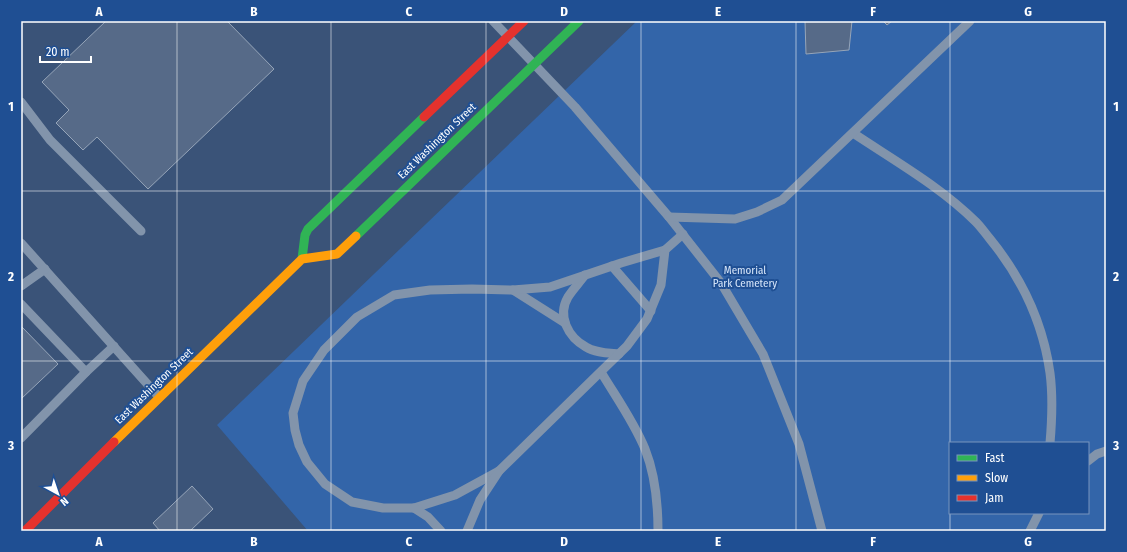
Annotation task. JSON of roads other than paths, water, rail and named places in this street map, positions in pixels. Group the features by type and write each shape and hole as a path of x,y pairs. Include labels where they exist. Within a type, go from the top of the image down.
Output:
{"main road":[{"path":"302,259 305,235 308,229 524,21"},
{"name":"East Washington Street","path":"25,531 84,470 302,259 337,254 579,21"}],"lane":[{"path":"493,21 575,107 669,217 721,283 763,354 799,444 822,531"},
{"path":"669,217 735,219 757,212 782,200 970,21"},
{"path":"21,102 50,140 141,231"},
{"path":"853,133 955,203 977,223 1015,273 1031,305 1042,337 1050,373 1052,417 1050,442"},
{"path":"499,471 455,495 414,508 383,508 352,502 325,484 307,462 299,445 293,413 303,381 324,350 357,317 394,295 430,290 472,288 513,290 550,287 665,250 683,234"},
{"path":"21,243 160,397"},
{"path":"467,531 480,500 499,471 627,346 647,319 661,285 665,250"},
{"path":"612,266 651,311"},
{"path":"21,286 45,269"},
{"path":"585,275 568,298 563,310 565,323 571,335 586,348 619,354"},
{"path":"513,290 565,323"},
{"path":"21,304 86,372"},
{"path":"21,438 86,372 114,346"},
{"path":"601,372 645,450 653,478 657,505 658,531"},
{"path":"1089,460 1097,454 1106,451"},
{"path":"414,508 428,517 441,531"},
{"path":"1030,531 1038,514"}],"park label":[{"name":"Memorial Park Cemetery","path":"745,276"}]}
